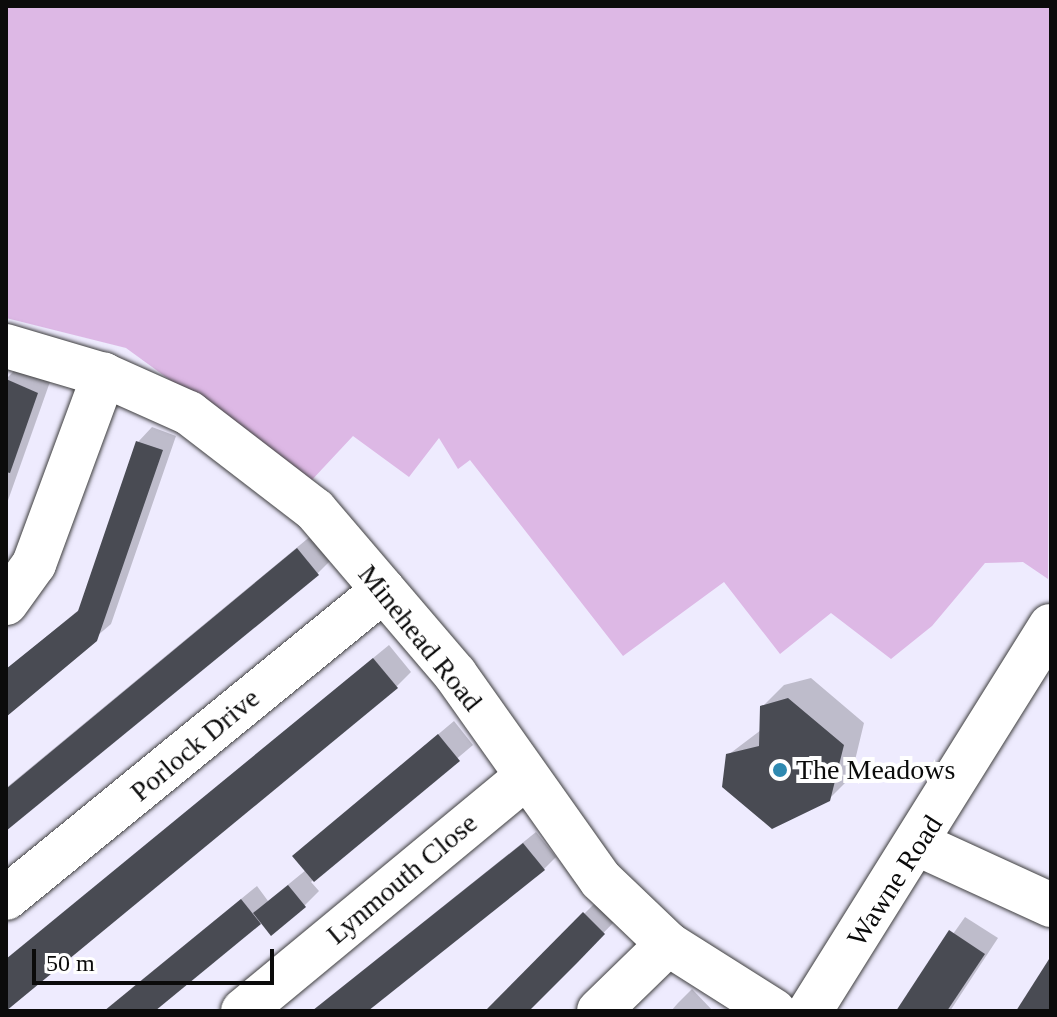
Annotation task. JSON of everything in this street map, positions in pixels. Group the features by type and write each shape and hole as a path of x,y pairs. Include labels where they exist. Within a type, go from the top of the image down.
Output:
{"street":[{"name":"Minehead Road","path":"6,346 104,375 189,413 315,510 455,674 525,778 601,880 668,944 774,1011"},
{"path":"6,603 34,564 104,375"},
{"name":"Porlock Drive","path":"6,898 383,590"},
{"name":"Wawne Road","path":"810,1011 920,845 1051,626"},
{"name":"Lynmouth Close","path":"243,1011 525,778"},
{"path":"920,845 1051,905"},
{"path":"599,1011 668,944"}],"shaded area":[{"path":"6,6 1051,6 1048,579 1023,562 985,563 932,626 891,659 831,613 780,654 724,582 623,656 470,460 458,469 439,438 409,477 353,436 310,482 126,348 6,318"}],"building":[{"path":"6,379 38,393 10,473 6,472"},
{"path":"136,441 163,450 97,641 6,717 6,669 78,611"},
{"path":"297,548 319,575 6,831 6,789"},
{"path":"373,658 398,688 6,1011 6,959"},
{"name":"The Meadows","path":"788,698 844,745 830,801 772,829 722,787 726,754 759,746 760,706"},
{"path":"438,734 460,761 314,882 292,856"},
{"path":"523,843 545,870 368,1011 312,1011"},
{"path":"288,885 306,907 271,936 253,913"},
{"path":"241,899 261,924 155,1011 104,1011"},
{"path":"583,912 605,934 577,963 529,1011 485,1011"},
{"path":"949,930 985,954 947,1011 896,1011"},
{"path":"1051,956 1051,1011 1016,1011"}],"place":[{"name":"The Meadows","path":"780,770"}]}
